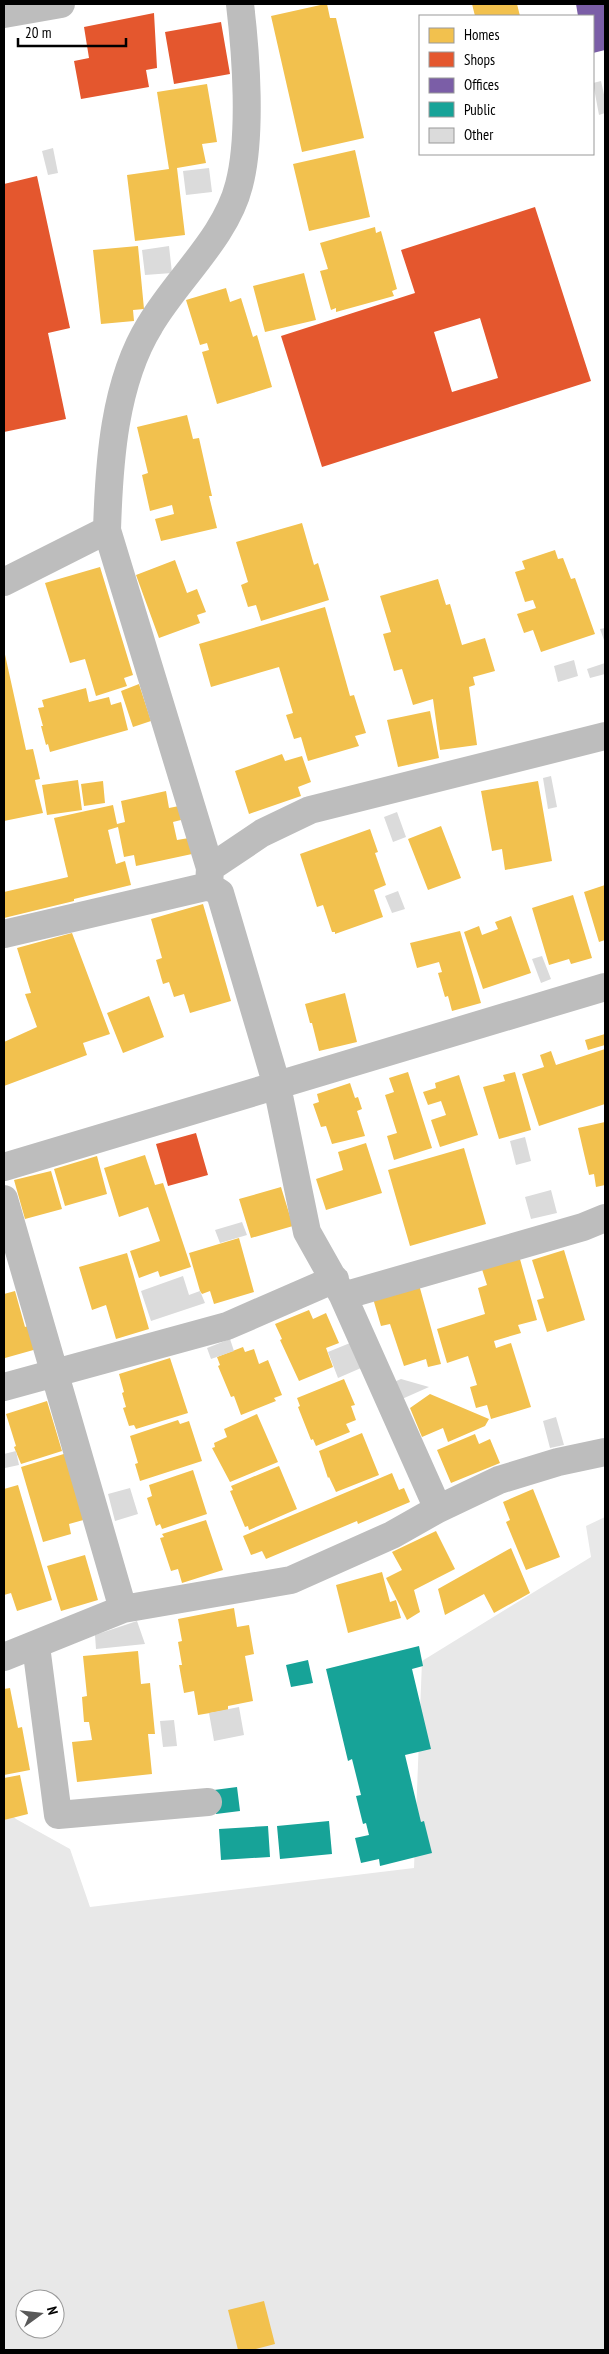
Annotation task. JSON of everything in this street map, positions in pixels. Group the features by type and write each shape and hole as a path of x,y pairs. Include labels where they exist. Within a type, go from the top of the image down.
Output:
{"street":[{"path":"4,14 61,4"},
{"path":"240,4 246,127 239,184 227,217 150,325 133,358 122,394 108,488 107,530 210,877 220,893 277,1086 307,1232 339,1287 438,1509"},
{"path":"4,582 107,530"},
{"path":"4,934 210,877 262,833 310,810 605,736"},
{"path":"4,1167 605,987"},
{"path":"4,1199 53,1374 123,1609"},
{"path":"4,1387 228,1326 339,1287 583,1227 605,1218"},
{"path":"4,1657 36,1646 123,1609 291,1580 392,1535 438,1509 499,1480 558,1462 605,1452"},
{"path":"36,1646 58,1815 208,1802"}],"shaded area":[{"path":"605,1517 605,2350 4,2350 4,1808 16,1819 70,1849 90,1907 414,1868 422,1661 591,1557 586,1526"}],"building: Homes":[{"path":"327,4 330,18 336,18 364,138 302,152 271,16"},
{"path":"472,4 517,4 520,15 475,15"},
{"path":"207,84 217,142 202,144 206,163 177,168 185,235 135,241 127,175 169,169 157,92"},
{"path":"355,150 370,217 309,231 293,164"},
{"path":"375,227 376,233 381,231 397,289 392,291 394,296 336,312 336,308 331,310 320,271 328,269 320,243"},
{"path":"138,246 144,309 133,310 134,321 101,324 93,250"},
{"path":"304,273 316,320 265,332 253,286"},
{"path":"226,288 230,302 241,298 253,337 257,335 272,387 217,404 202,352 209,350 207,343 200,345 186,300"},
{"path":"187,415 193,439 199,438 212,496 209,496 217,528 161,541 155,519 174,514 172,505 150,511 142,475 148,473 137,427"},
{"path":"302,523 314,565 318,563 329,600 261,621 256,605 248,607 241,585 248,582 236,542"},
{"path":"555,550 558,559 563,558 571,579 575,578 595,634 541,652 533,630 524,633 517,614 536,608 533,600 525,602 515,572 525,569 522,561"},
{"path":"175,560 187,593 197,589 206,612 197,615 200,623 159,638 136,575"},
{"path":"100,567 133,675 124,678 127,686 96,696 85,659 70,663 45,583"},
{"path":"438,579 446,605 450,604 462,645 485,638 495,671 473,677 475,685 469,687 477,745 440,750 433,699 413,705 402,669 394,671 383,634 391,632 380,596"},
{"path":"325,607 350,696 354,695 366,733 355,736 359,746 308,761 301,737 294,739 286,715 293,713 279,667 211,687 199,644"},
{"path":"4,650 26,750 33,749 40,779 35,780 43,813 4,821"},
{"path":"139,684 151,721 133,727 121,691"},
{"path":"86,688 89,702 109,697 111,705 121,702 128,730 50,752 48,744 46,745 38,708 44,707 42,700"},
{"path":"430,711 439,758 398,767 387,720"},
{"path":"282,754 285,761 302,756 311,782 298,787 301,796 249,814 235,771"},
{"path":"78,780 82,810 47,815 42,785"},
{"path":"103,781 105,803 84,806 81,784"},
{"path":"538,781 552,861 505,870 502,849 492,851 481,791"},
{"path":"166,791 169,808 179,806 181,820 173,822 177,840 189,838 192,854 136,866 134,855 124,857 118,827 108,830 116,864 125,861 131,885 4,918 4,892 68,877 54,818 113,805 117,824 125,822 121,801"},
{"path":"441,826 461,878 428,890 408,839"},
{"path":"370,829 378,852 375,853 386,885 374,890 383,917 335,934 335,932 332,932 323,905 317,907 300,854"},
{"path":"605,885 605,940 599,942 584,892"},
{"path":"573,895 592,958 571,964 569,959 549,965 532,908"},
{"path":"203,904 231,1001 190,1013 184,994 174,997 169,982 163,984 156,960 162,958 151,919"},
{"path":"511,916 531,973 483,989 464,932 479,926 482,935 498,929 495,922"},
{"path":"460,931 481,1003 452,1011 448,996 445,997 438,973 442,972 439,962 417,968 410,943"},
{"path":"72,933 110,1034 83,1043 87,1055 4,1086 4,1042 37,1027 25,994 31,993 17,948"},
{"path":"345,993 357,1042 319,1051 305,1004"},
{"path":"149,996 164,1037 123,1053 107,1013"},
{"path":"605,1034 605,1045 588,1050 585,1040"},
{"path":"605,1049 605,1104 539,1126 522,1074 544,1067 540,1055 551,1051 556,1065"},
{"path":"408,1072 432,1148 394,1160 387,1136 397,1133 385,1095 394,1092 389,1078"},
{"path":"515,1072 531,1130 499,1139 483,1087 505,1081 503,1075"},
{"path":"459,1075 478,1135 440,1147 431,1120 446,1115 441,1101 428,1105 423,1092 436,1088 435,1083"},
{"path":"350,1083 355,1098 358,1097 362,1109 357,1111 365,1136 332,1144 326,1126 321,1127 313,1104 319,1102 317,1094"},
{"path":"605,1122 605,1185 596,1187 594,1174 589,1175 578,1128"},
{"path":"366,1143 382,1193 326,1210 316,1179 343,1170 338,1152"},
{"path":"464,1148 486,1224 410,1246 388,1170"},
{"path":"145,1155 155,1185 163,1183 191,1267 160,1277 158,1271 139,1278 130,1251 160,1241 148,1207 119,1217 104,1168"},
{"path":"97,1156 107,1194 65,1206 54,1169"},
{"path":"51,1171 62,1209 25,1219 14,1180"},
{"path":"281,1187 293,1226 251,1238 239,1199"},
{"path":"239,1238 254,1292 214,1304 210,1291 202,1294 200,1291 189,1253"},
{"path":"564,1250 585,1320 547,1332 537,1300 544,1298 532,1260"},
{"path":"518,1252 537,1320 518,1325 521,1333 494,1341 496,1348 511,1343 531,1407 491,1419 487,1405 476,1408 470,1387 477,1385 468,1356 447,1363 437,1329 485,1314 478,1288 487,1285 480,1263"},
{"path":"127,1253 149,1329 116,1339 106,1305 92,1310 79,1267"},
{"path":"418,1281 441,1364 428,1367 426,1359 404,1366 390,1324 381,1326 372,1295"},
{"path":"15,1291 25,1327 30,1325 37,1349 5,1358 4,1294"},
{"path":"309,1310 313,1319 326,1313 339,1343 326,1348 333,1367 299,1381 280,1340 282,1339 275,1324"},
{"path":"243,1347 245,1352 254,1349 259,1364 268,1360 282,1395 274,1398 276,1401 241,1415 234,1396 231,1397 218,1366 220,1365 217,1357"},
{"path":"170,1358 188,1413 136,1429 134,1425 129,1426 123,1408 126,1407 119,1374"},
{"path":"344,1379 355,1405 351,1406 356,1420 346,1424 350,1432 316,1446 313,1439 311,1440 298,1407 300,1406 297,1398"},
{"path":"430,1394 489,1419 485,1426 448,1442 443,1428 422,1437 410,1408"},
{"path":"47,1401 62,1451 21,1464 14,1447 16,1446 6,1414"},
{"path":"257,1414 278,1462 230,1482 212,1448 215,1447 214,1443 227,1437 224,1429"},
{"path":"178,1420 180,1424 189,1421 202,1461 140,1481 135,1464 138,1463 130,1436"},
{"path":"362,1433 379,1475 336,1492 328,1478 319,1451"},
{"path":"475,1434 479,1444 490,1439 500,1463 451,1483 437,1450"},
{"path":"67,1453 87,1519 69,1524 71,1534 43,1542 21,1467"},
{"path":"279,1466 297,1509 249,1530 248,1526 245,1527 230,1491 233,1490 231,1486"},
{"path":"193,1470 207,1514 162,1529 160,1524 156,1526 147,1498 152,1496 149,1485"},
{"path":"392,1473 399,1490 404,1488 410,1502 358,1524 357,1521 266,1559 262,1551 251,1555 243,1536"},
{"path":"18,1485 52,1600 17,1611 11,1593 4,1595 4,1489"},
{"path":"533,1489 560,1557 526,1570 506,1522 510,1520 503,1502"},
{"path":"206,1520 223,1570 182,1583 178,1569 171,1571 160,1538 164,1537 162,1534"},
{"path":"436,1531 455,1569 414,1590 420,1612 407,1620 386,1578 402,1570 392,1552"},
{"path":"511,1548 530,1593 494,1613 484,1594 445,1615 438,1589"},
{"path":"85,1555 98,1600 61,1611 47,1566"},
{"path":"382,1572 390,1602 396,1600 401,1618 348,1633 336,1585"},
{"path":"234,1608 237,1627 249,1625 254,1654 245,1656 253,1701 228,1706 228,1710 198,1715 194,1691 184,1693 179,1665 182,1665 178,1642 182,1641 178,1619"},
{"path":"138,1651 141,1684 150,1683 155,1734 148,1734 152,1774 77,1782 72,1742 92,1740 89,1722 84,1722 82,1697 87,1696 83,1656"},
{"path":"10,1688 18,1728 22,1727 30,1770 4,1775 4,1689"},
{"path":"20,1775 28,1814 4,1820 4,1778"},
{"path":"264,2301 275,2344 252,2350 238,2350 228,2310"}],"building: Shops":[{"path":"154,13 157,68 146,70 149,87 81,99 74,61 89,58 84,27"},
{"path":"221,22 230,74 174,84 165,32"},
{"path":"37,176 70,328 48,333 66,419 4,432 4,184"},
{"path":"535,207 591,381 322,467 281,336 415,293 401,250","holes":["480,318 498,378 452,392 434,332"]},
{"path":"196,1133 208,1175 168,1186 156,1144"}],"building: Offices":[{"path":"576,4 605,4 605,50 594,53 594,15 578,15"}],"building: Public":[{"path":"419,1646 423,1666 412,1669 431,1749 405,1755 421,1822 424,1821 432,1853 380,1866 379,1859 361,1863 355,1838 369,1835 366,1823 363,1824 356,1796 361,1795 352,1759 348,1761 326,1669"},
{"path":"308,1660 313,1683 291,1687 286,1665"},
{"path":"237,1787 240,1811 216,1814 214,1790"},
{"path":"329,1821 332,1854 280,1859 277,1826"},
{"path":"268,1826 270,1857 221,1860 219,1829"}],"building: Other":[{"path":"601,81 605,99 605,113 599,115 594,88 594,83"},
{"path":"53,148 58,173 48,175 42,151"},
{"path":"209,168 212,192 186,195 183,171"},
{"path":"169,246 172,273 145,275 142,250"},
{"path":"605,628 605,643 600,629"},
{"path":"574,660 578,676 558,682 554,666"},
{"path":"605,663 605,674 590,678 587,669"},
{"path":"551,776 557,807 548,809 543,778"},
{"path":"397,812 406,837 393,842 384,817"},
{"path":"398,891 405,909 392,913 385,896"},
{"path":"542,956 551,979 541,983 532,959"},
{"path":"525,1137 531,1161 516,1165 510,1141"},
{"path":"551,1190 557,1213 531,1219 525,1197"},
{"path":"242,1222 247,1235 220,1243 215,1230"},
{"path":"183,1276 189,1295 200,1291 205,1303 151,1321 141,1291"},
{"path":"230,1339 234,1351 211,1359 207,1348"},
{"path":"350,1343 361,1368 338,1378 328,1352"},
{"path":"401,1379 429,1387 402,1399 394,1382"},
{"path":"556,1417 564,1445 550,1448 543,1421"},
{"path":"16,1451 19,1465 5,1468 4,1454"},
{"path":"130,1488 138,1514 115,1521 108,1494"},
{"path":"137,1621 145,1644 96,1649 95,1635"},
{"path":"239,1707 244,1735 214,1741 209,1713"},
{"path":"174,1720 177,1746 163,1747 160,1721"}]}
